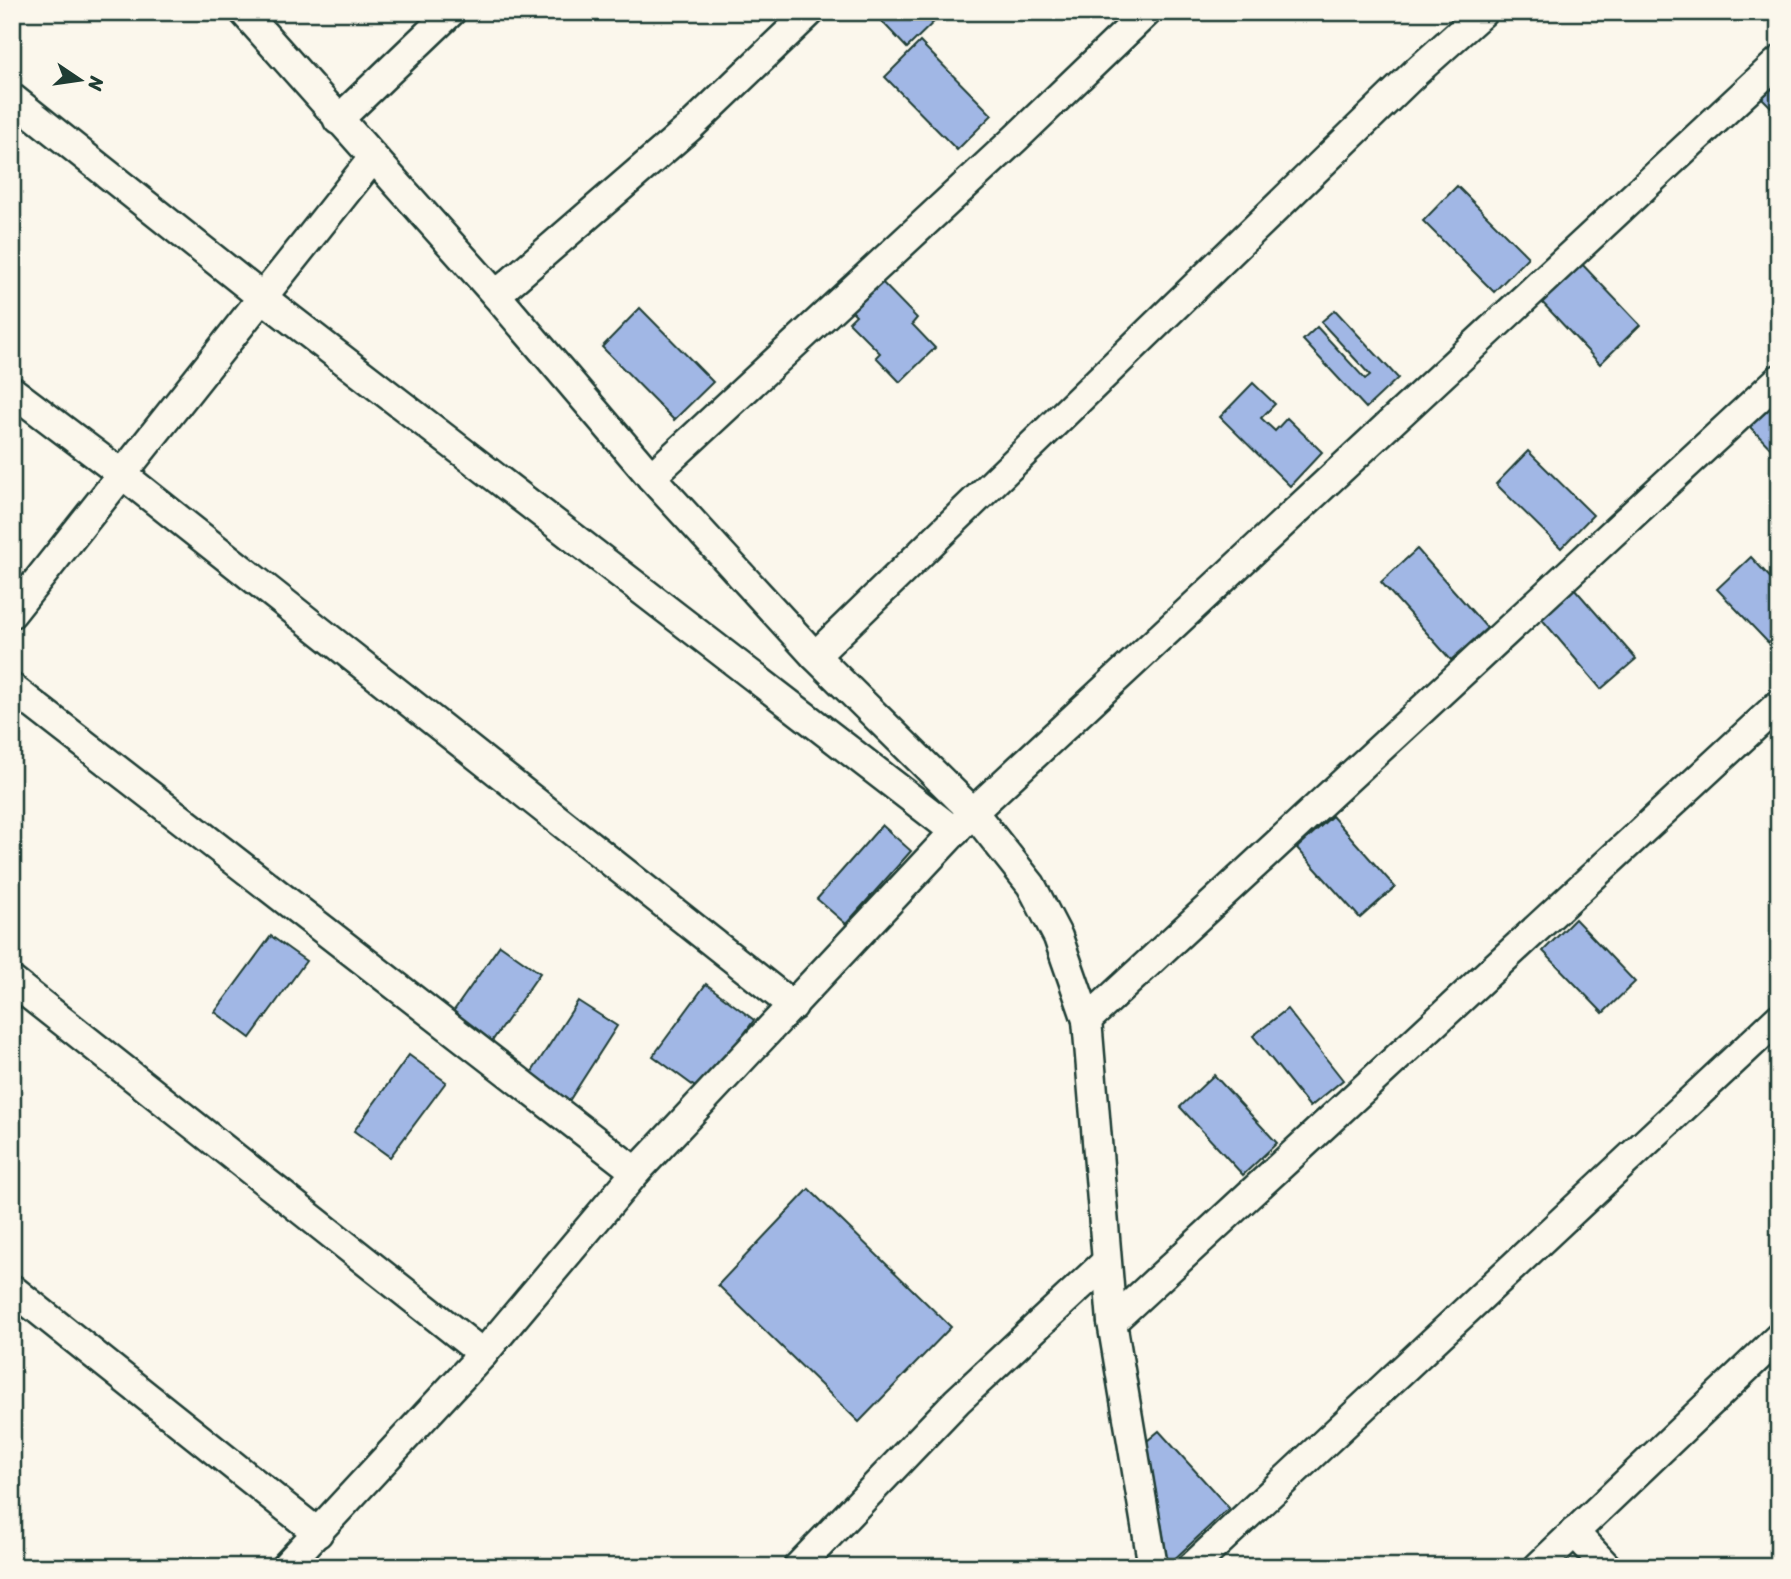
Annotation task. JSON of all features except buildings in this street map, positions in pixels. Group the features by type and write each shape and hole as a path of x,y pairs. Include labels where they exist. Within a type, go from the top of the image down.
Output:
{"street":[{"path":"244,12 496,295 651,477 964,822 1031,886 1058,937 1087,1020 1112,1322 1153,1567"},
{"path":"338,120 451,12"},
{"path":"496,295 689,128 810,12"},
{"path":"651,477 1016,138 1147,12"},
{"path":"815,656 1416,72 1483,12"},
{"path":"285,1567 483,1354 636,1172 964,822 1779,61"},
{"path":"12,98 263,298 964,822"},
{"path":"12,613 373,158"},
{"path":"1087,1020 1779,379"},
{"path":"12,391 123,475 793,1006"},
{"path":"12,688 636,1172"},
{"path":"1112,1322 1779,704"},
{"path":"12,981 483,1354"},
{"path":"1192,1567 1779,1018"},
{"path":"797,1567 957,1401 1106,1262"},
{"path":"12,1289 318,1533"},
{"path":"1538,1567 1779,1337"},
{"path":"1574,1532 1607,1567"}]}
